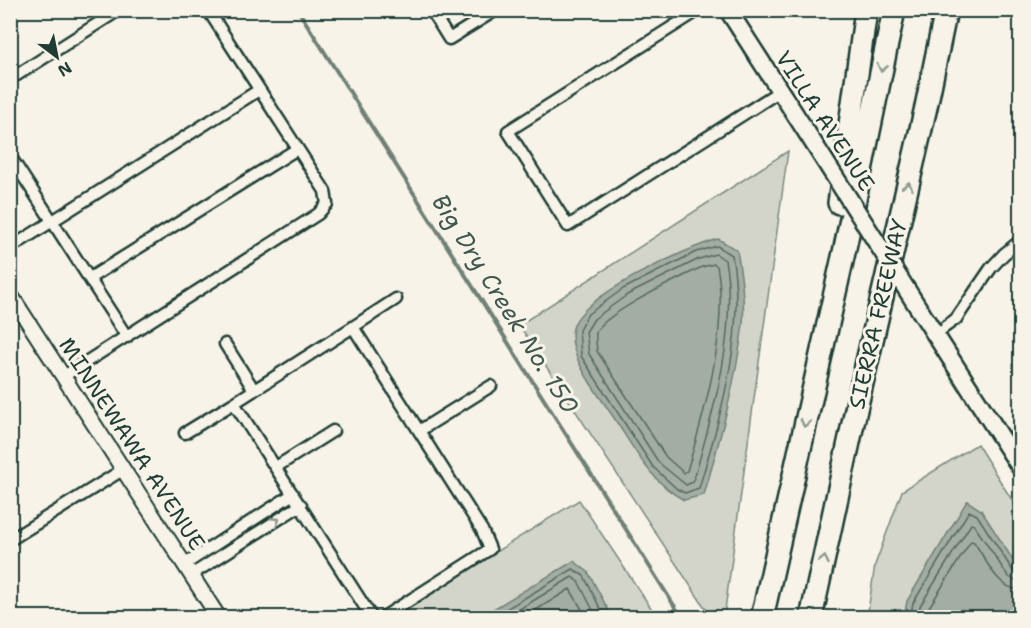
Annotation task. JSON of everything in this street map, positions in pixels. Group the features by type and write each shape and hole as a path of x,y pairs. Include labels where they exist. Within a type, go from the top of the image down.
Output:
{"highway":[{"path":"814,381 866,10"},
{"name":"SIERRA FREEWAY","path":"762,618 845,248 894,10"},
{"name":"SIERRA FREEWAY","path":"812,618 857,405 926,107 946,10"},
{"path":"926,107 960,10"}],"main road":[{"name":"VILLA AVENUE","path":"728,10 1020,467"}],"street":[{"path":"17,75 118,10"},
{"path":"64,376 318,214 327,204 325,191 208,10"},
{"path":"431,10 449,39 496,10"},
{"path":"699,10 508,131 568,226 780,91"},
{"path":"10,248 260,90"},
{"path":"90,278 297,148"},
{"path":"10,156 127,337"},
{"path":"934,333 956,319 991,268 1020,241"},
{"name":"MINNEWAWA AVENUE","path":"10,294 219,618"},
{"path":"185,433 396,299"},
{"path":"353,327 482,530 490,549 382,618"},
{"path":"225,344 254,390"},
{"path":"419,431 491,386"},
{"path":"234,403 372,618"},
{"path":"276,467 333,431"},
{"path":"10,540 124,469"},
{"path":"188,570 238,531 293,494"},
{"path":"188,570 244,541 301,505"},
{"path":"238,531 244,541"}],"shaded area":[{"path":"788,151 724,617 711,617 519,325"},
{"path":"977,444 1020,513 1020,617 867,618 875,565 902,491"},
{"path":"579,500 657,617 390,618"}],"water":[{"path":"718,239 737,250 743,296 743,324 732,389 704,495 684,500 662,484 636,453 593,387 574,350 573,328 580,315 614,288 683,252"},
{"path":"967,501 981,510 1020,571 1020,617 904,617 907,601"},
{"path":"574,561 588,572 612,617 480,617"}],"waterway":[{"name":"Big Dry Creek No. 150","path":"298,10 682,618"}]}
